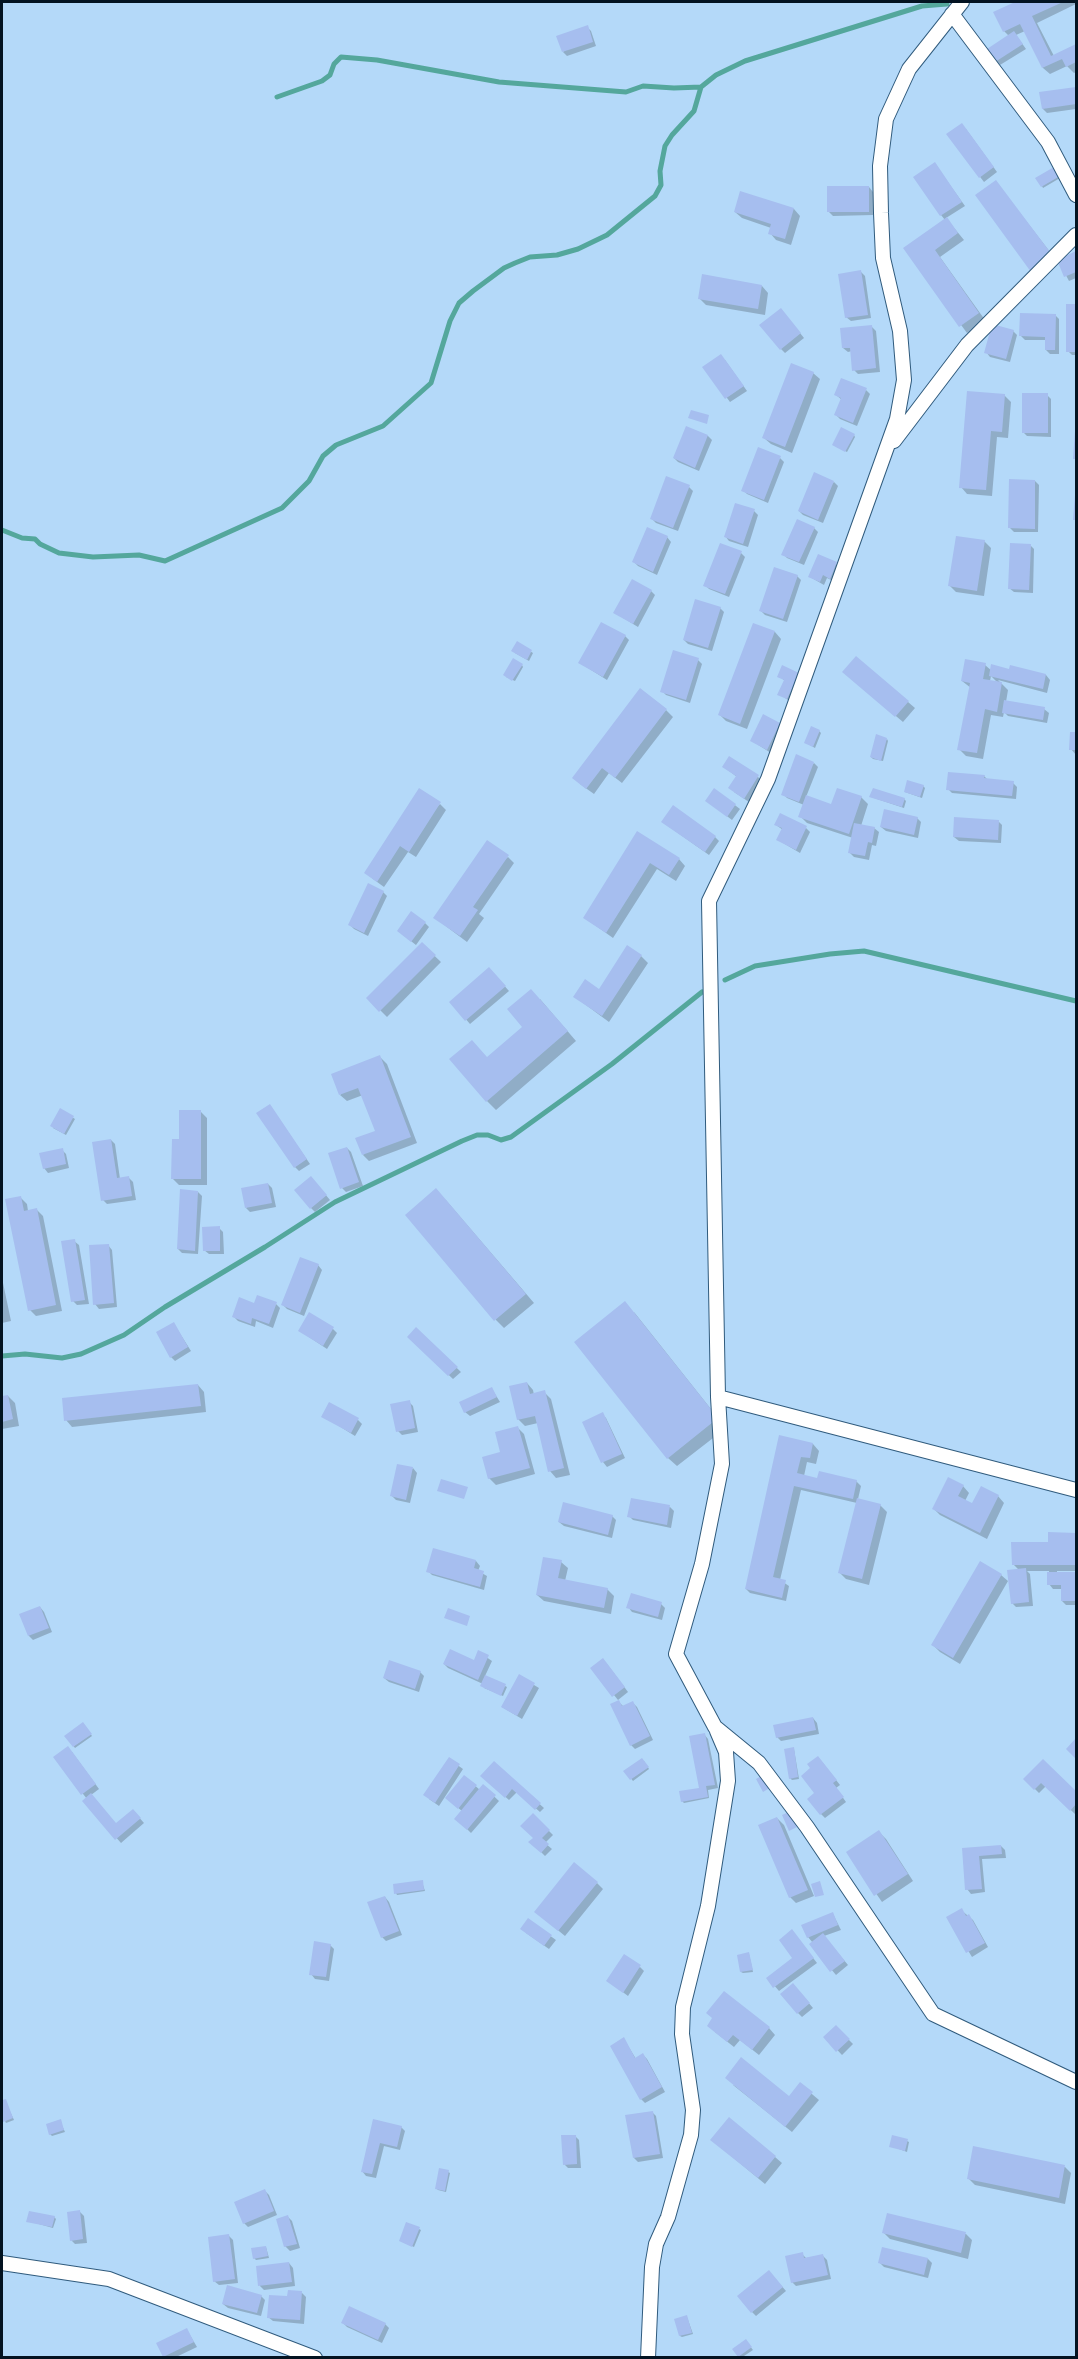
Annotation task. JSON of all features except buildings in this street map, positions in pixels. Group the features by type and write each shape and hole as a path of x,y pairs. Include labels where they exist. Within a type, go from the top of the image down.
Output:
{"street":[{"path":"648,2358 649,2295 656,2244 674,2198 690,2135 693,2110 682,2034 683,2007 708,1906 728,1781 726,1752 676,1654 702,1564 722,1464 718,1396 709,902 768,779 897,419 904,380 900,331 883,258 880,166 886,119 909,69 962,2"},
{"path":"952,14 1048,142 1077,195"},
{"path":"885,452 967,345 1077,235"},
{"path":"718,1396 1077,1490"},
{"path":"715,1727 759,1763 807,1827 933,2014 1077,2082"},
{"path":"2,2263 109,2279 315,2358"}],"waterway":[{"path":"2,530 22,538 35,539 59,553 93,557 139,555 165,561 282,508 309,481 323,456 336,445 383,426 431,383 450,321 459,303 473,291 504,268 515,263 530,257 557,255 578,249 607,235 655,196 661,185 660,171 665,146 694,111 701,87 716,75 745,61 922,6 947,4"},
{"path":"277,97 322,81 330,75 334,64 341,57 377,60 499,82 626,92 643,86 701,87"},
{"path":"725,980 755,966 864,951 1076,1001"},
{"path":"2,1356 25,1354 62,1358 81,1354 124,1335 165,1307 335,1202 477,1135 488,1135 501,1140 511,1137 612,1064 702,992"}]}
